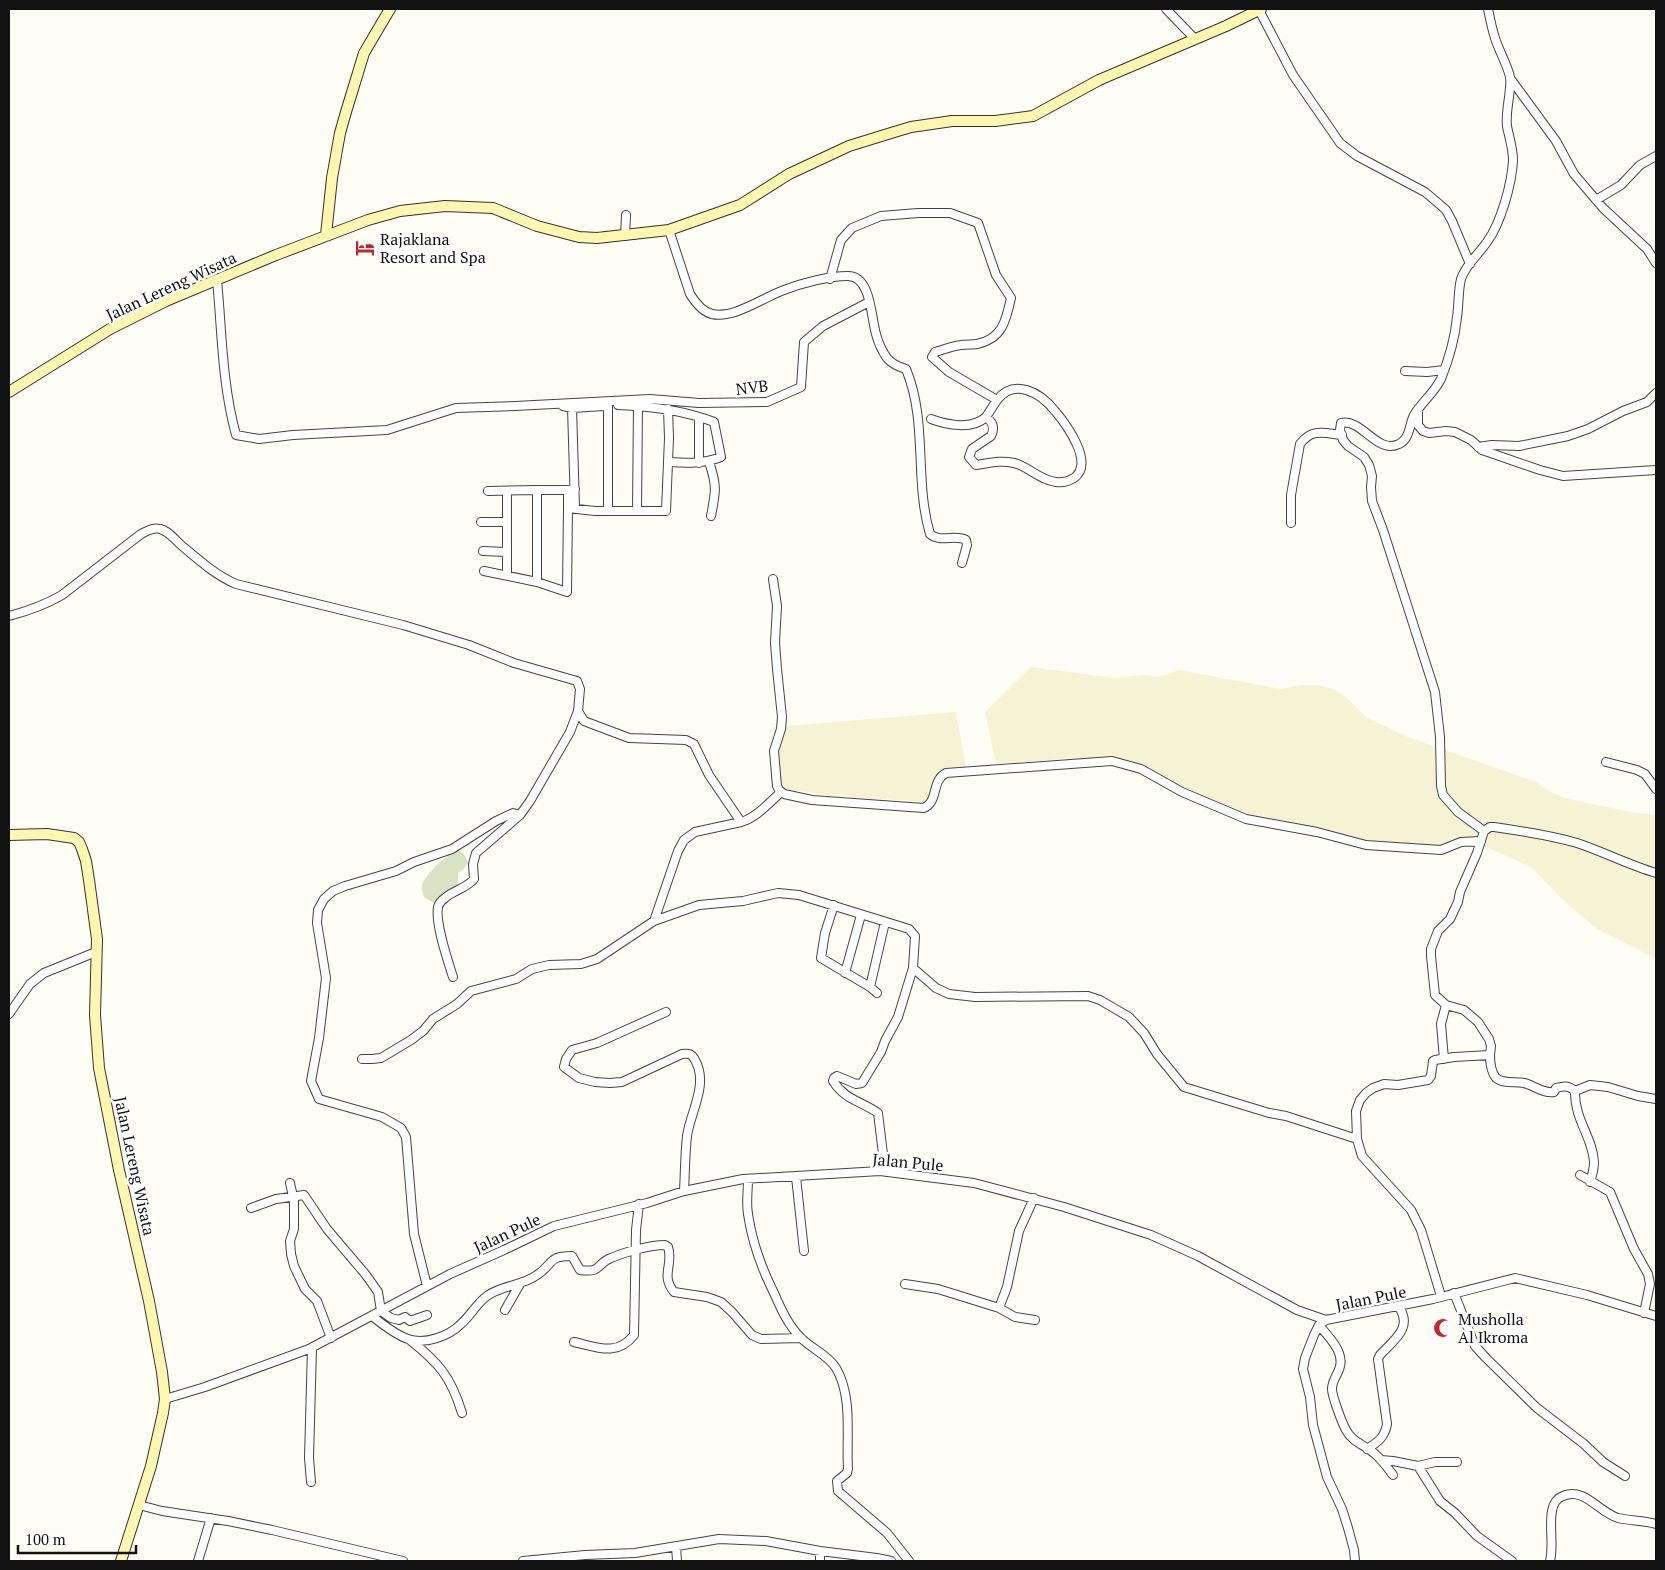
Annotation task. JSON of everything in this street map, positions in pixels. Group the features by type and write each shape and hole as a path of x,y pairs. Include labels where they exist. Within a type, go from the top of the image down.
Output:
{"main road":[{"path":"326,235 332,178 340,133 364,53 390,9"},
{"name":"Jalan Lereng Wisata","path":"9,392 110,329 166,301 276,254 326,235 400,211 445,206 493,208 536,226 579,236 597,238 669,230 740,205 789,174 849,146 874,138 912,127 952,121 995,121 1033,116 1099,80 1226,26 1260,9"},
{"name":"Jalan Lereng Wisata","path":"9,835 47,834 74,838 79,842 86,861 97,939 95,1015 99,1068 119,1170 149,1301 165,1399 151,1466 121,1561"}],"street":[{"path":"1166,9 1195,39"},
{"path":"1260,9 1293,75 1340,143 1357,156 1425,192 1446,210 1470,264"},
{"path":"1488,9 1495,39 1510,78 1556,141 1574,174 1612,219 1647,249 1656,263"},
{"path":"1484,831 1458,812 1443,795 1440,786 1440,737 1435,692 1383,530 1372,502 1372,476 1369,465 1364,457 1348,446 1342,435 1340,424 1345,422 1359,428 1378,442 1388,446 1399,444 1407,436 1412,426 1413,418 1432,394 1440,380 1454,338 1462,278 1476,253 1487,242 1494,230 1510,186 1513,159 1507,126 1507,107 1510,78"},
{"path":"1596,200 1621,186 1640,165 1656,156"},
{"path":"830,279 841,240 852,228 881,216 950,213 978,224 996,275 1011,298 1007,318 997,336 974,344 959,345 934,352 932,357 949,372 997,400"},
{"path":"625,236 626,215"},
{"path":"669,230 690,294 710,314 734,312 792,287 830,279 848,276 855,277 863,284 881,348 888,359 906,369 911,381 918,414 920,480 930,534 937,538 959,537 964,539 967,545 962,563"},
{"path":"217,280 225,383 230,415 236,435 259,439 293,435 387,430 456,408 553,404 572,408 638,405 668,409 714,422 721,457 709,462 699,463 668,462"},
{"name":"NVB","path":"553,404 650,398 699,403 766,402 801,387 804,342 823,326 869,302"},
{"path":"1405,370 1427,372 1444,370"},
{"path":"931,419 950,425 977,423 986,417 992,406 1007,390 1018,388 1027,390 1052,407 1074,438 1082,468 1080,472 1072,480 1058,482 1038,476 1017,464 996,461 976,464 970,456 972,448 991,436 993,432 992,421 986,417"},
{"path":"1478,447 1519,446 1568,436 1588,429 1622,411 1647,402 1656,393"},
{"path":"638,405 638,510"},
{"path":"608,406 608,510"},
{"path":"484,571 537,582 567,592 571,508 572,408"},
{"path":"571,508 595,511 638,510 666,512 668,409"},
{"path":"1418,410 1418,426 1423,431 1429,433 1455,432 1471,440 1482,450 1563,476 1656,470"},
{"path":"699,417 699,463"},
{"path":"1291,523 1291,495 1300,444 1305,437 1316,432 1342,435"},
{"path":"709,462 715,480 715,498 711,516"},
{"path":"488,492 571,489"},
{"path":"537,490 537,582"},
{"path":"506,491 507,575"},
{"path":"481,522 506,522"},
{"path":"9,616 40,607 62,595 141,534 150,529 157,528 168,532 176,541 220,577 236,584 402,625 577,681 580,689 578,711 570,732 530,802 520,815 476,853 473,864 474,879 471,883 452,892 441,901 438,907 442,943 453,977"},
{"path":"482,551 507,552"},
{"path":"773,579 777,606 776,652 782,717 781,729 774,751 776,782 781,792 812,800 924,808 932,802 938,780 946,773 1112,761 1141,769 1182,792 1246,819 1278,826 1317,832 1366,845 1442,850 1461,842 1481,841"},
{"path":"578,711 584,721 629,738 686,740 694,744 709,775 741,822"},
{"path":"1606,762 1645,774 1656,788"},
{"path":"654,920 678,851 684,840 694,832 741,822 751,817 781,792"},
{"path":"427,1286 414,1234 406,1137 401,1128 382,1117 319,1100 311,1081 319,1038 326,978 317,923 318,910 324,899 333,892 396,871 452,848 496,821 513,813 520,815"},
{"path":"1590,1182 1594,1163 1592,1152 1577,1112 1575,1092 1568,1086 1563,1086 1556,1088 1554,1092 1548,1092 1521,1082 1499,1080 1495,1076 1492,1070 1490,1055 1491,1046 1478,1022 1464,1010 1446,1005 1436,995 1433,978 1432,949 1438,931 1450,919 1458,902 1460,892 1478,853 1484,831 1490,827 1552,836 1594,849 1656,873"},
{"path":"362,1059 382,1058 423,1031 433,1019 472,992 516,979 532,969 548,965 581,964 597,959 654,920 699,905 743,901 778,893 798,896 834,905 909,929 915,936 913,968 898,1017 881,1052 862,1083 856,1084 837,1076 833,1081 842,1093 878,1113 883,1154 880,1172"},
{"path":"834,905 825,934 821,958 877,993"},
{"path":"845,973 861,915"},
{"path":"870,987 886,922"},
{"path":"9,1014 30,984 44,972 96,952"},
{"path":"913,968 936,988 949,994 975,998 1088,996 1100,1000 1129,1018 1144,1033 1157,1054 1184,1087 1286,1116 1356,1139"},
{"path":"1444,1058 1442,1024 1446,1005"},
{"path":"666,1012 597,1043 572,1050 566,1059 564,1067 579,1078 595,1082 622,1082 682,1054 688,1053 692,1055 699,1070 699,1092 687,1135 684,1191"},
{"path":"1441,1296 1421,1230 1412,1210 1362,1156 1356,1139 1356,1111 1360,1100 1373,1088 1384,1084 1413,1083 1428,1080 1431,1076 1433,1061 1444,1058 1490,1055"},
{"path":"1575,1092 1590,1085 1608,1087 1656,1099"},
{"name":"Jalan Pule","path":"165,1399 312,1348 450,1274 554,1226 684,1191 748,1179 880,1172 974,1183 1034,1198 1151,1235 1198,1256 1322,1323 1433,1299 1515,1278 1594,1297 1656,1316"},
{"path":"1580,1175 1610,1192 1634,1249 1648,1274 1650,1284 1644,1313"},
{"path":"796,1177 804,1250"},
{"path":"748,1179 748,1212 757,1256 764,1276 780,1308 801,1338 835,1367 841,1380 848,1424 848,1469 847,1473 837,1481 838,1491 887,1533 909,1561"},
{"path":"290,1183 293,1197 294,1229 290,1241 294,1266 304,1289 317,1301 330,1338"},
{"path":"251,1208 276,1200 304,1195 327,1229 378,1292 381,1311 391,1318 398,1320 405,1317 410,1320 427,1315"},
{"path":"999,1308 1007,1286 1019,1232 1034,1198"},
{"path":"574,1342 614,1349 623,1346 634,1335 636,1230 639,1204"},
{"path":"410,1340 439,1338 451,1332 488,1295 520,1284 539,1274 558,1256 572,1256 580,1270 590,1271 599,1268 611,1258 637,1250 661,1246 668,1247 670,1254 667,1279 674,1292 707,1297 721,1302 752,1335 761,1339 801,1338"},
{"path":"505,1310 520,1284"},
{"path":"905,1284 938,1289 999,1308 1015,1316 1035,1320"},
{"path":"1454,1293 1475,1346 1486,1358 1536,1408 1584,1444 1603,1462 1625,1476"},
{"path":"1367,1449 1380,1441 1387,1428 1378,1359 1404,1328 1403,1313 1398,1306"},
{"path":"372,1316 410,1340 433,1359 444,1371 455,1391 462,1413"},
{"path":"1322,1323 1340,1354 1339,1372 1332,1389 1344,1427 1354,1441 1381,1460 1392,1475"},
{"path":"1322,1323 1305,1358 1303,1372 1310,1397 1313,1424 1322,1459 1327,1476 1342,1509 1354,1550 1355,1561"},
{"path":"311,1482 309,1458 312,1348"},
{"path":"1381,1460 1418,1466 1435,1462 1457,1462"},
{"path":"1418,1466 1440,1501 1456,1513 1477,1536 1512,1561"},
{"path":"1550,1561 1552,1511 1558,1498 1565,1495 1580,1494 1603,1511 1618,1518 1656,1524"},
{"path":"140,1505 162,1511 272,1530 384,1559 403,1561"},
{"path":"198,1561 211,1518"},
{"path":"523,1561 585,1555 635,1553 718,1540 766,1541 891,1561"},
{"path":"676,1546 677,1561"},
{"path":"820,1551 820,1561"}],"shaded area":[{"path":"1031,667 1114,678 1145,675 1159,677 1179,670 1281,689 1302,685 1317,685 1333,689 1346,697 1366,717 1408,737 1536,782 1564,798 1636,813 1656,815 1656,959 1597,929 1564,901 1535,871 1486,847 1464,844 1402,851 1362,850 1314,835 1266,828 1230,816 1172,792 1126,769 1073,758 996,764 985,712"},
{"path":"956,712 966,767 945,770 935,777 929,796 923,802 825,795 780,788 773,727"}],"green space":[{"path":"458,849 464,854 468,863 458,873 458,883 453,894 434,903 424,897 422,885 424,880 437,865"}],"place":[{"name":"Rajaklana Resort and Spa","path":"365,248"},
{"name":"Musholla Al Ikroma","path":"1443,1328"}]}
